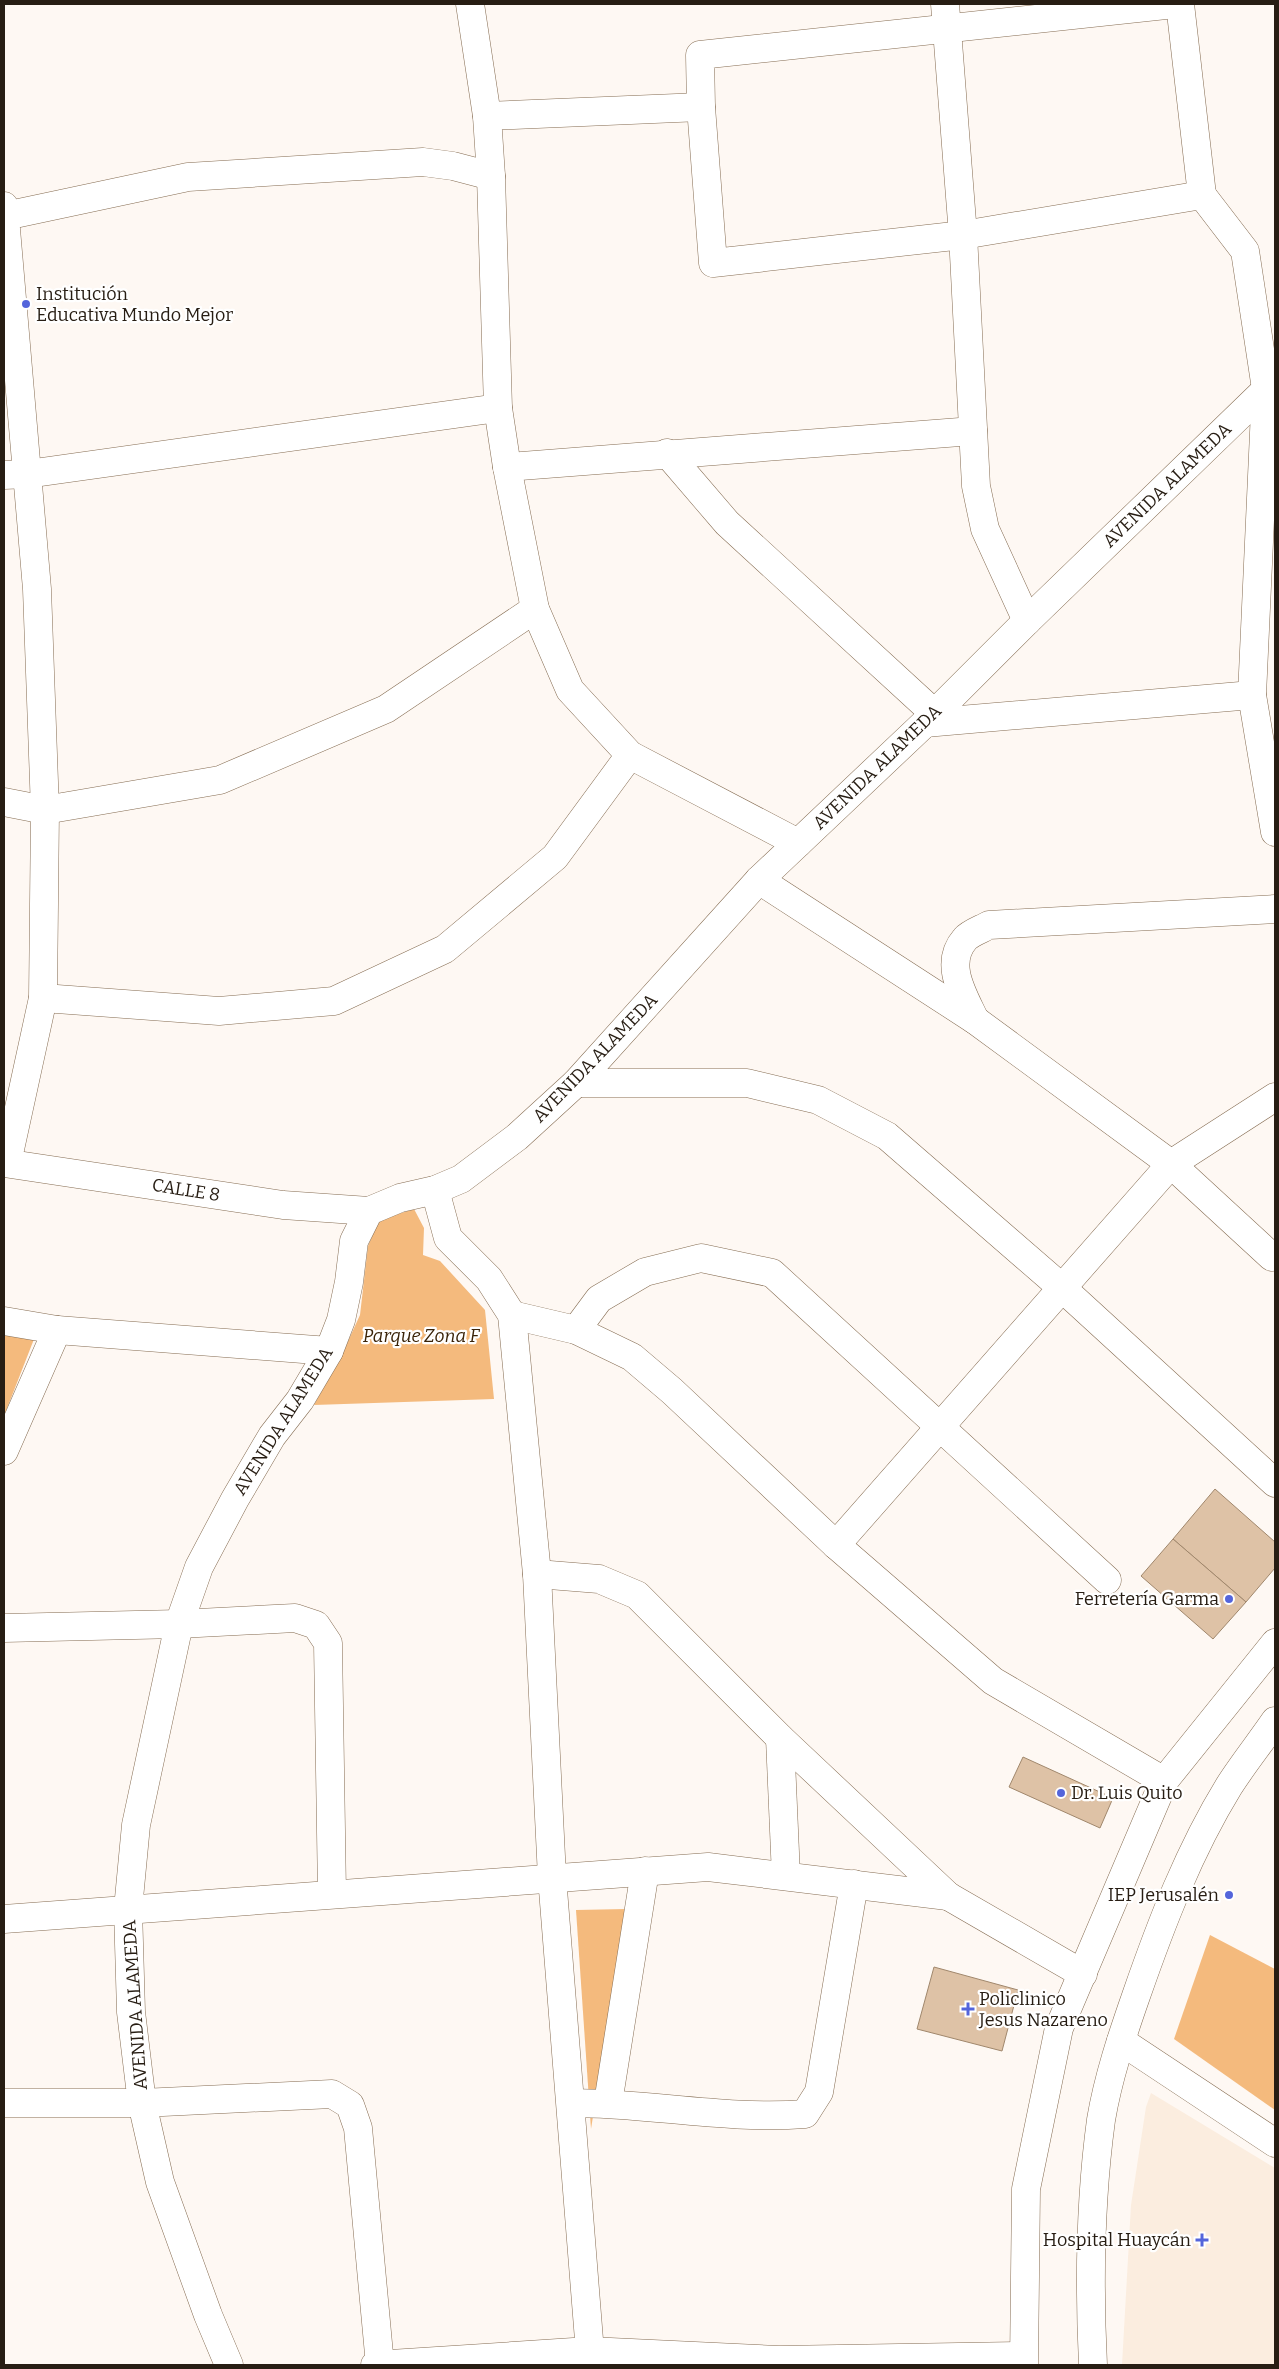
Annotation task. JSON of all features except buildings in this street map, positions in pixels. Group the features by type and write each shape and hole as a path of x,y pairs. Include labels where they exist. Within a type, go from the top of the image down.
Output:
{"street":[{"path":"470,4 487,116 491,176 498,408 507,467 535,609 570,690 630,755 798,843"},
{"path":"1175,4 946,16 700,55 701,107 713,263 963,236 1202,195"},
{"path":"1180,4 1202,195 1245,251 1271,385 1252,696 1275,832"},
{"path":"946,16 963,236 976,486 985,529 1027,621"},
{"path":"487,116 701,107"},
{"path":"5,1163 42,998 45,810 37,589 16,474 4,211 188,177 423,162 453,166 491,176"},
{"name":"AVENIDA ALAMEDA","path":"229,2365 208,2315 160,2182 142,2103 131,2012 128,1909 136,1825 180,1624 199,1566 272,1436 300,1400 329,1351 341,1320 349,1282 354,1241 370,1211 400,1198 435,1190 461,1179 518,1137 576,1083 759,880 930,718 1027,621 1271,385"},
{"path":"16,474 498,408"},
{"path":"507,467 667,453 973,431"},
{"path":"667,453 727,523 930,718 1252,696"},
{"path":"4,802 45,810 220,780 386,709 535,609"},
{"path":"42,998 219,1011 334,1001 444,949 467,931 555,857 630,755"},
{"path":"759,880 975,1020 1171,1164 1272,1257 1275,1255"},
{"path":"975,1020 955,976 958,953 965,939 989,925 1275,909"},
{"path":"576,1083 747,1083 818,1100 886,1136 1061,1288 1275,1483"},
{"path":"836,1545 1171,1164 1275,1097"},
{"name":"CALLE 8","path":"5,1163 283,1205 370,1211"},
{"path":"435,1190 448,1238 489,1278 512,1314 537,1574 552,1877 590,2358"},
{"path":"576,1330 598,1299 645,1272 701,1258 772,1273 1107,1580"},
{"path":"512,1314 576,1330 632,1357 836,1545 993,1681 1164,1781"},
{"path":"4,1321 57,1330 329,1351"},
{"path":"4,1451 57,1330"},
{"path":"537,1574 599,1579 637,1595 780,1738 948,1896 1083,1974"},
{"path":"4,1628 180,1624 295,1618 316,1625 328,1643 332,1894"},
{"path":"375,2365 590,2358 779,2363 1023,2361 1026,2189 1059,2028 1164,1781 1275,1643"},
{"path":"1092,2365 1090,2303 1093,2194 1102,2118 1121,2041 1151,1952 1189,1862 1229,1786 1275,1721"},
{"path":"780,1738 786,1876"},
{"path":"4,1919 552,1877 708,1867 948,1896"},
{"path":"608,2103 645,1871"},
{"path":"571,2103 608,2103 776,2117 805,2114 818,2092 854,1884"},
{"path":"1121,2041 1275,2143"},
{"path":"4,2103 142,2103 332,2094 350,2105 358,2128 380,2365"}],"shaded area":[{"name":"Hospital Huaycán","path":"1151,2093 1275,2168 1275,2365 1122,2365 1131,2205 1146,2107"}],"green space":[{"name":"Parque Zona F","path":"414,1209 424,1228 423,1255 440,1261 485,1310 494,1399 314,1405 344,1350 360,1315 368,1246 379,1220"},
{"path":"4,1328 36,1334 4,1416"},
{"path":"626,1909 591,2129 576,1910"},
{"path":"1210,1935 1275,1969 1275,2110 1174,2039"}],"place":[{"name":"Institución Educativa Mundo Mejor","path":"26,304"},
{"name":"Ferretería Garma","path":"1229,1599"},
{"name":"Dr. Luis Quito","path":"1061,1793"},
{"name":"IEP Jerusalén","path":"1229,1895"},
{"name":"Policlinico Jesus Nazareno","path":"968,2009"},
{"name":"Hospital Huaycán","path":"1202,2240"}]}
